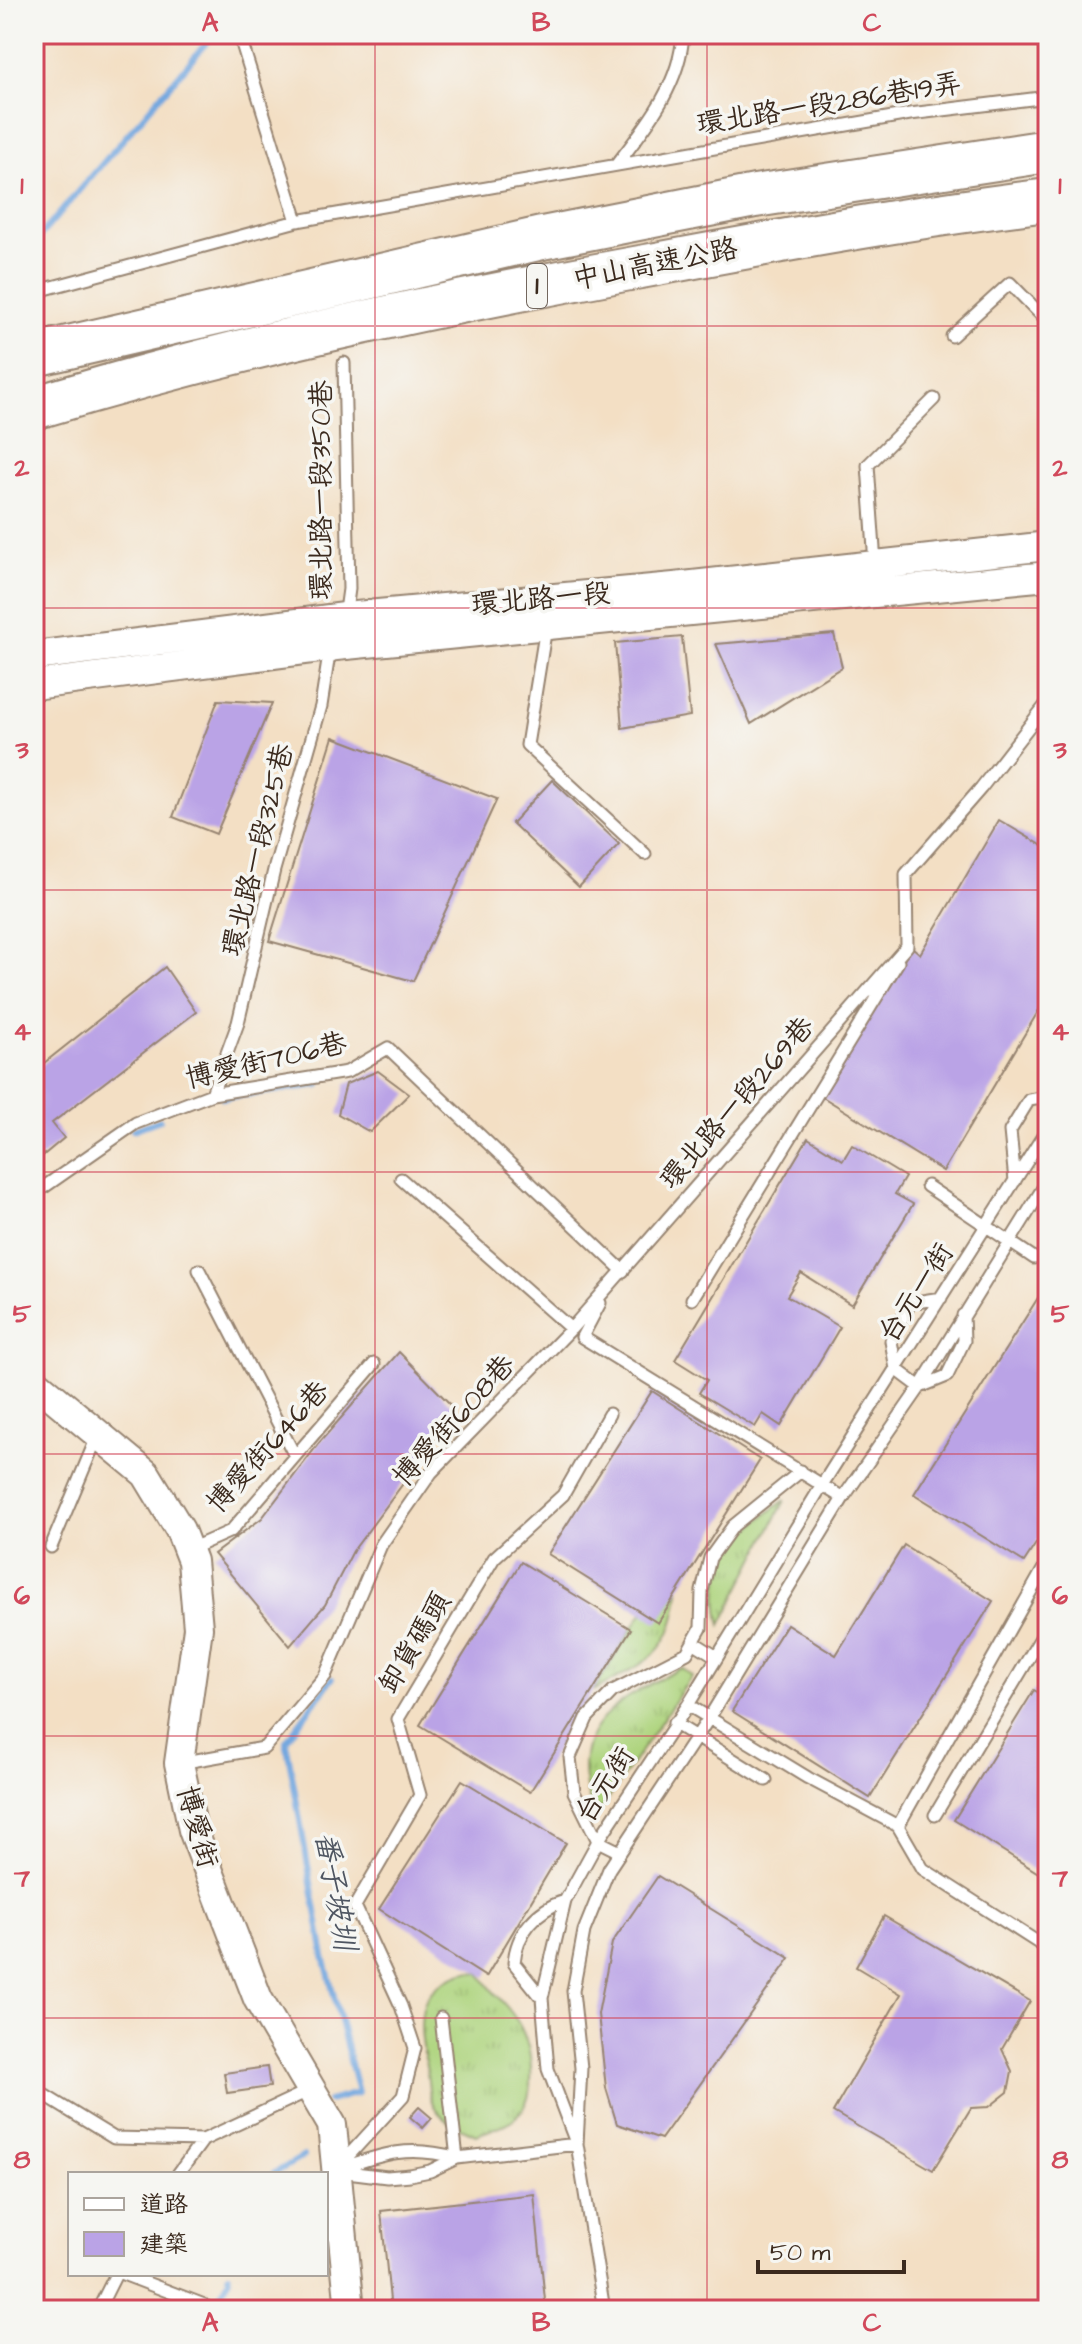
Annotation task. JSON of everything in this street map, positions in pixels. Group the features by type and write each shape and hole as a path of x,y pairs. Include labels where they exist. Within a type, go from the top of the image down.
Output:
{"highway":[{"name":"中山高速公路","path":"34,355 542,238 755,196 1048,151"},
{"name":"中山高速公路","path":"34,408 322,331 527,288 824,232 1048,200"}],"street":[{"name":"環北路一段","path":"34,656 345,617 1048,546"},
{"name":"環北路一段","path":"34,685 336,646 1048,576"},
{"name":"博愛街","path":"34,1381 97,1437 146,1474 180,1530 188,1550 198,1628 179,1763 193,1830 258,1999 332,2125 350,2310"}],"lane":[{"path":"239,34 297,221"},
{"name":"環北路一段286巷19弄","path":"617,164 660,110 682,49 683,34"},
{"name":"環北路一段286巷19弄","path":"34,292 297,221 910,114 1048,97"},
{"path":"952,336 1010,283 1048,322"},
{"name":"環北路一段350巷","path":"344,363 349,589 345,617"},
{"path":"875,565 868,465 934,399"},
{"name":"環北路一段325巷","path":"212,1094 238,1023 274,870 321,706 328,661 345,617"},
{"path":"546,626 527,745 645,854"},
{"name":"環北路一段269巷","path":"623,1271 907,946 906,874 981,788 1048,702"},
{"path":"692,1299 899,964 896,958"},
{"name":"博愛街706巷","path":"34,1194 136,1123 212,1094 347,1072 388,1048 623,1271"},
{"path":"1015,1181 1010,1131 1029,1100 1048,1097"},
{"name":"台元一街","path":"822,1484 1048,1128"},
{"path":"401,1179 571,1329"},
{"name":"台元一街","path":"843,1498 920,1387 1048,1180"},
{"path":"927,1186 1034,1258"},
{"path":"199,1270 295,1456"},
{"name":"博愛街608巷","path":"179,1763 264,1748 325,1676 381,1545 431,1473 623,1271"},
{"path":"607,1288 582,1337 843,1498"},
{"path":"941,1298 910,1303 891,1341 896,1369 920,1387 947,1376 964,1341 963,1315"},
{"name":"博愛街646巷","path":"188,1550 231,1531 374,1364"},
{"name":"卸貨碼頭","path":"334,2170 403,2096 415,2048 401,2006 355,1906 420,1795 398,1719 494,1558 563,1495 609,1414"},
{"path":"51,1547 97,1437"},
{"path":"620,1852 598,1841 574,1792 570,1757 587,1718 613,1691 687,1653 701,1628 702,1591 710,1558 733,1526 801,1471"},
{"name":"台元街","path":"604,2310 577,2144 548,2069 542,1998 565,1901 598,1841 688,1705 822,1484"},
{"name":"台元街","path":"577,2144 581,2068 573,1991 584,1931 609,1869 709,1718 843,1498"},
{"path":"898,1826 1048,1561"},
{"path":"935,1815 1048,1626"},
{"path":"693,1642 717,1657"},
{"path":"688,1705 808,1778 898,1826 923,1869 1048,1949"},
{"path":"674,1723 766,1780"},
{"path":"542,1998 514,1963 515,1944 544,1907 565,1901"},
{"path":"441,2018 457,2158"},
{"path":"34,2089 114,2138 203,2140 310,2089"},
{"path":"179,2172 203,2140"},
{"path":"334,2170 387,2177 410,2175 430,2171 457,2158 577,2144"},
{"path":"334,2170 383,2153 427,2150 457,2158"},
{"path":"98,2310 115,2276"},
{"path":"128,2276 204,2305"}],"green space":[{"path":"785,1500 721,1625 718,1584 730,1552 753,1525"},
{"path":"679,1590 671,1630 663,1643 641,1664 593,1691 642,1613"},
{"path":"682,1668 692,1676 602,1808 592,1807 585,1780 585,1756 591,1736 602,1719 638,1691"},
{"path":"467,1972 480,1973 517,2020 528,2049 531,2074 528,2098 516,2117 476,2135 443,2117 433,2104 421,2024 427,1998 436,1987"}],"building":[{"path":"834,634 842,667 751,724 716,644"},
{"path":"682,637 690,716 622,728 615,643"},
{"path":"218,700 272,703 216,834 173,817"},
{"path":"333,737 497,799 413,981 269,941"},
{"path":"552,780 619,844 579,887 512,823"},
{"path":"999,820 1048,849 1048,995 943,1171 821,1096 912,947 920,954"},
{"path":"165,967 196,1012 52,1123 64,1138 34,1163 34,1071"},
{"path":"378,1071 409,1094 370,1132 338,1114 346,1084"},
{"path":"808,1138 843,1160 852,1145 905,1177 895,1194 913,1204 852,1305 801,1273 787,1296 840,1327 781,1426 763,1414 755,1427 699,1393 707,1380 675,1360"},
{"path":"1048,1282 1048,1525 1024,1562 914,1494"},
{"path":"399,1352 454,1408 422,1458 353,1551 325,1605 290,1646 214,1554 262,1518 319,1443"},
{"path":"652,1391 760,1460 658,1623 548,1554"},
{"path":"904,1545 993,1601 870,1798 732,1711 787,1624 836,1655"},
{"path":"521,1562 631,1629 530,1792 420,1725"},
{"path":"1034,1690 1048,1698 1048,1879 954,1820"},
{"path":"462,1780 566,1843 486,1977 379,1909"},
{"path":"658,1876 790,1958 661,2139 617,2124 606,2088 598,2014 612,1943"},
{"path":"884,1916 1030,2001 1002,2049 1012,2071 1008,2092 989,2107 971,2108 933,2170 833,2112 901,1994 856,1967"},
{"path":"267,2067 270,2087 227,2093 224,2073"},
{"path":"419,2107 432,2118 423,2128 410,2117"},
{"path":"534,2194 546,2310 391,2310 381,2211"}],"waterway":[{"path":"34,243 214,34"},
{"path":"223,1098 319,1085"},
{"path":"133,1130 160,1120"},
{"name":"番子坡圳","path":"328,2101 358,2093 324,1956 286,1741 332,1679"},
{"name":"番子坡圳","path":"276,2172 304,2156"},
{"name":"番子坡圳","path":"211,2310 229,2280 228,2276"}]}
